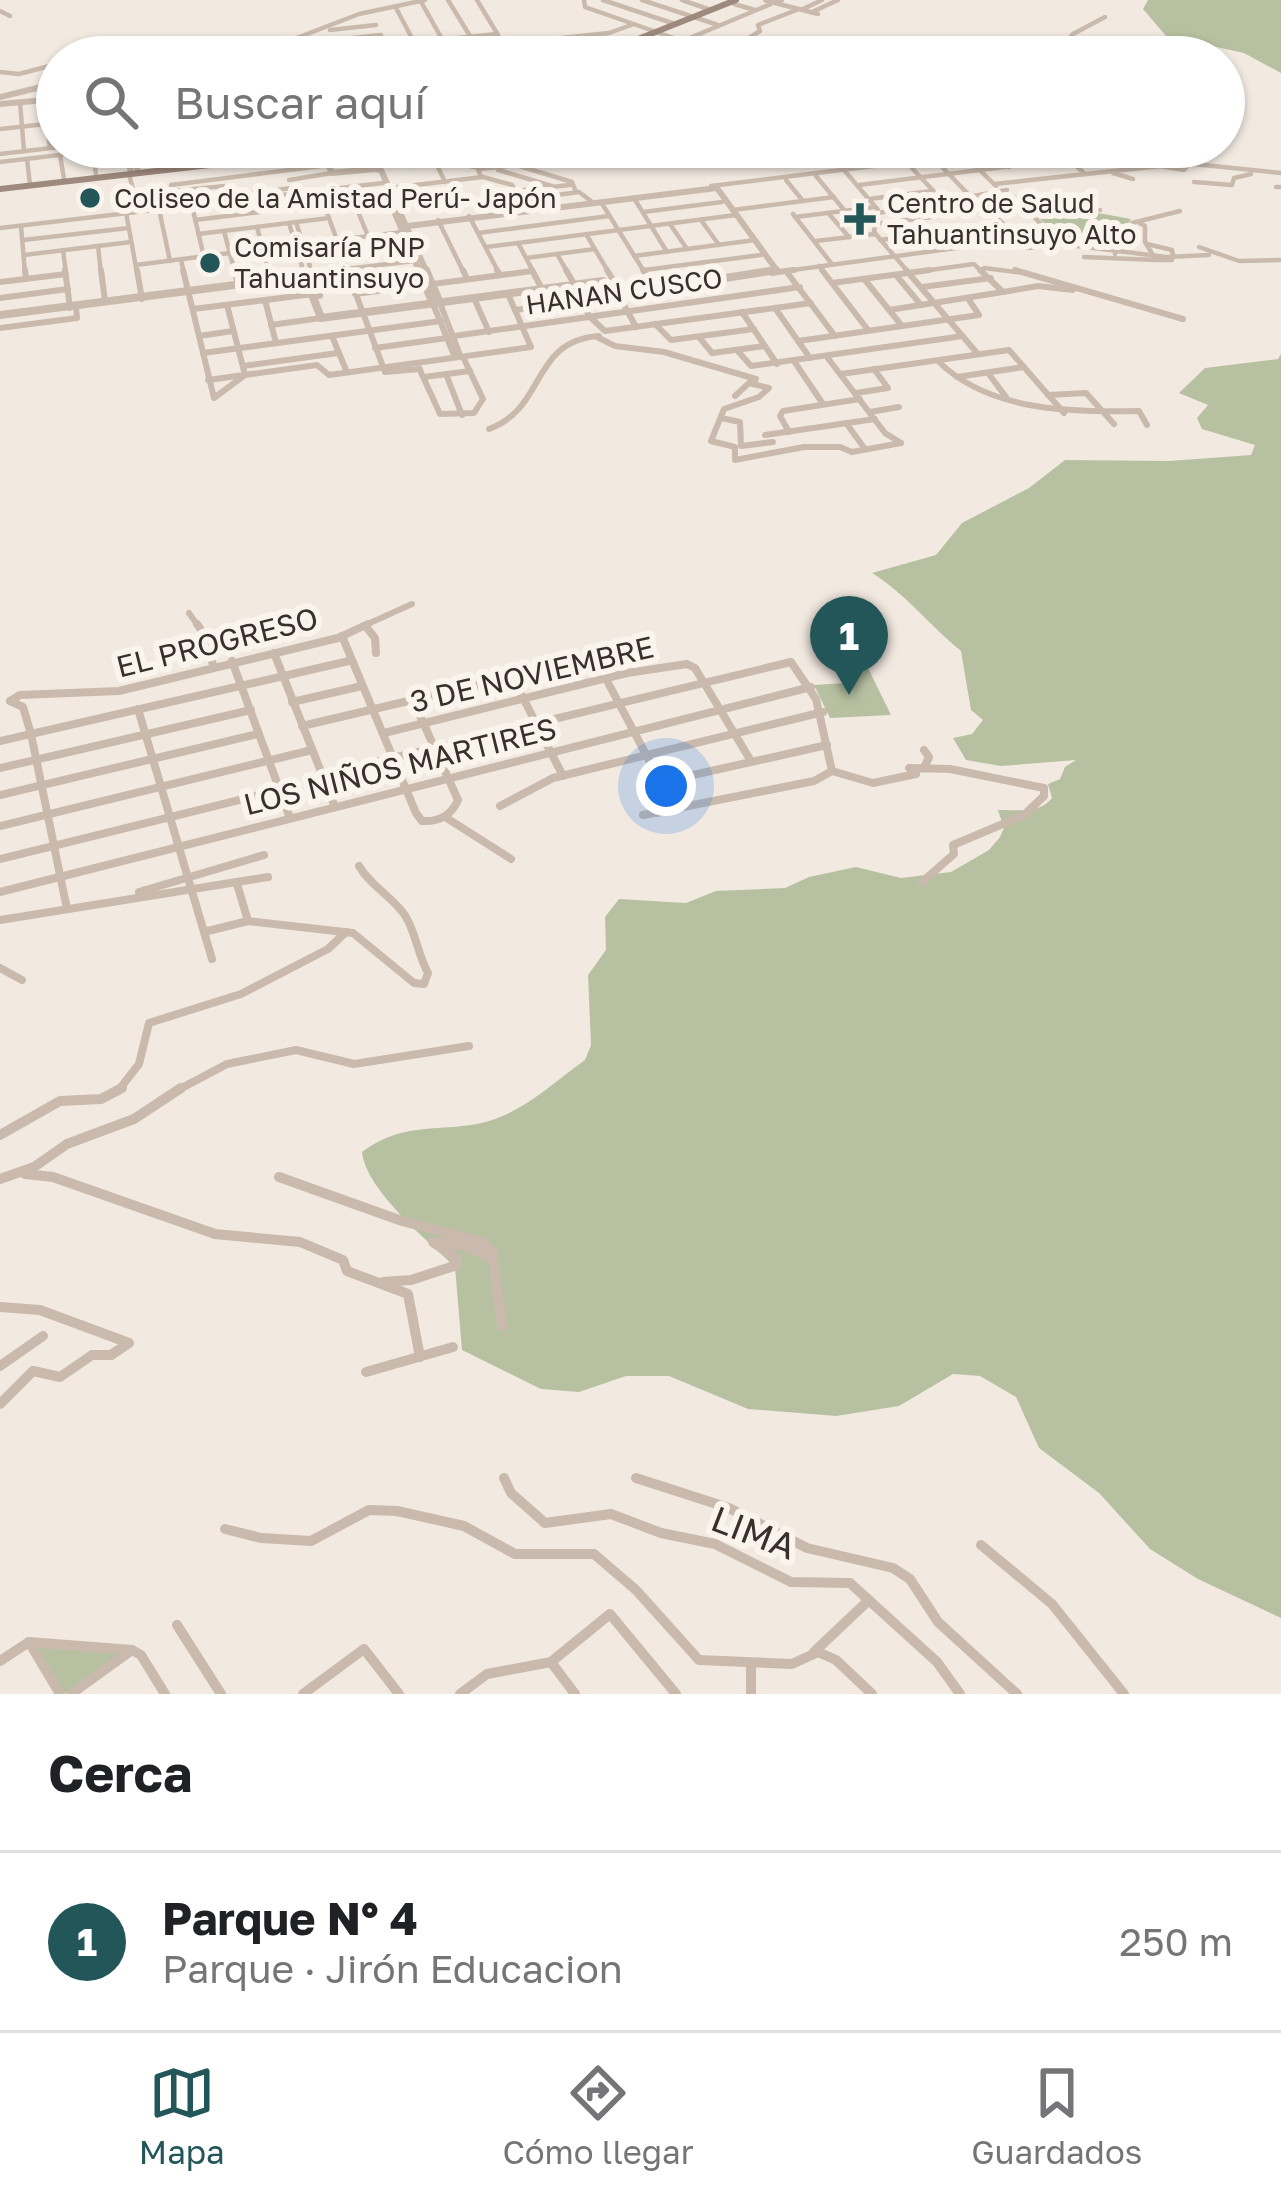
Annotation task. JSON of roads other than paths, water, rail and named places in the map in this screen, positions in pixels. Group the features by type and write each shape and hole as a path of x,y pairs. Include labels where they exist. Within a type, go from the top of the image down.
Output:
{"main road":[{"path":"649,36 733,1"},
{"path":"649,36 733,1"},
{"path":"0,187 170,168"},
{"path":"30,184 134,172"}],"street":[{"path":"306,36 370,11 423,0 441,36"},
{"path":"448,0 470,36 497,34 477,0"},
{"path":"603,0 675,24"},
{"path":"642,0 719,25"},
{"path":"682,0 712,10"},
{"path":"798,9 806,0"},
{"path":"751,36 760,31 758,25 821,0"},
{"path":"694,36 771,1 814,14 838,0"},
{"path":"586,1 585,7 670,36"},
{"path":"733,1 756,10"},
{"path":"604,14 623,7"},
{"path":"396,8 411,36"},
{"path":"370,11 381,35 372,36"},
{"path":"0,14 10,16"},
{"path":"1070,36 1105,17"},
{"path":"579,36 634,24"},
{"path":"320,31 376,26"},
{"path":"0,72 36,70"},
{"path":"0,99 36,92"},
{"path":"0,99 20,102 36,94"},
{"path":"20,102 30,184"},
{"path":"0,129 36,125"},
{"path":"26,155 36,152"},
{"path":"0,158 36,154"},
{"path":"62,168 64,179"},
{"path":"96,168 97,175"},
{"path":"133,168 133,195"},
{"path":"170,168 172,188"},
{"path":"253,168 261,192"},
{"path":"439,168 445,182"},
{"path":"474,168 485,168"},
{"path":"494,168 552,187"},
{"path":"524,168 572,185 595,202 655,288"},
{"path":"698,191 868,168"},
{"path":"795,217 944,204 912,168"},
{"path":"943,168 970,195"},
{"path":"857,186 999,168"},
{"path":"1079,168 1084,173"},
{"path":"1100,168 1132,178"},
{"path":"941,199 1124,168"},
{"path":"1228,168 1281,173"},
{"path":"141,298 124,201 133,195 286,171 375,169 387,186 483,401 477,411 462,415 438,412 416,360"},
{"path":"479,169 481,177"},
{"path":"290,180 330,170"},
{"path":"980,170 1061,244"},
{"path":"286,171 293,191"},
{"path":"304,244 438,221 845,171"},
{"path":"845,171 876,210 878,237 978,354"},
{"path":"1194,182 1232,185 1234,178 1257,171"},
{"path":"816,176 845,211"},
{"path":"0,228 192,206 261,192 481,177 513,188 572,185"},
{"path":"513,188 524,178"},
{"path":"786,180 803,201"},
{"path":"224,183 229,199"},
{"path":"348,187 368,236"},
{"path":"513,188 525,210"},
{"path":"714,189 734,214"},
{"path":"714,189 778,272"},
{"path":"229,199 293,191"},
{"path":"318,191 337,240"},
{"path":"868,199 933,191"},
{"path":"519,200 576,192"},
{"path":"486,247 701,220 833,197"},
{"path":"634,198 667,252"},
{"path":"1016,199 987,203 988,210 1029,248 1061,244 1155,257"},
{"path":"643,212 722,202"},
{"path":"785,203 831,263"},
{"path":"195,220 323,204"},
{"path":"192,206 204,257"},
{"path":"159,209 170,261"},
{"path":"1030,213 1100,209"},
{"path":"875,224 988,210"},
{"path":"1114,254 1127,228 1180,212"},
{"path":"828,213 849,237"},
{"path":"478,233 609,216"},
{"path":"470,217 500,275"},
{"path":"198,234 328,218"},
{"path":"701,220 719,245"},
{"path":"438,221 467,279"},
{"path":"293,222 304,244 313,294 324,317"},
{"path":"293,222 324,317"},
{"path":"1138,222 1145,226 1146,244 1155,257"},
{"path":"670,224 687,249"},
{"path":"814,242 1002,224"},
{"path":"21,226 26,279"},
{"path":"257,227 271,281"},
{"path":"406,227 414,261 429,284"},
{"path":"23,240 129,228"},
{"path":"224,231 238,284"},
{"path":"586,234 622,290 778,272"},
{"path":"617,292 1017,239"},
{"path":"634,256 753,240"},
{"path":"753,240 761,255 800,287 835,336"},
{"path":"1162,247 1168,241"},
{"path":"24,255 131,242"},
{"path":"518,243 542,288"},
{"path":"1146,244 1162,247 1172,257"},
{"path":"98,246 105,301"},
{"path":"308,259 409,246"},
{"path":"1199,247 1209,255 1246,262 1281,260"},
{"path":"526,257 595,249"},
{"path":"63,250 68,289 72,307 76,318 2,328 1,316 72,307 141,298 192,291 310,276"},
{"path":"136,265 230,254"},
{"path":"557,254 600,334 615,346 664,352 764,381"},
{"path":"341,255 381,365 390,373 470,371"},
{"path":"644,270 761,255"},
{"path":"1084,257 1198,260 1209,255"},
{"path":"819,266 894,256"},
{"path":"183,259 208,380 216,398 245,376"},
{"path":"346,269 414,261"},
{"path":"379,265 389,289"},
{"path":"819,266 869,331"},
{"path":"980,266 1003,292"},
{"path":"832,283 908,272 1005,267 1183,319"},
{"path":"355,294 532,271"},
{"path":"0,282 66,274"},
{"path":"895,274 922,305"},
{"path":"864,278 902,326"},
{"path":"921,287 992,278"},
{"path":"272,325 613,280"},
{"path":"722,280 733,296"},
{"path":"192,291 271,281"},
{"path":"573,284 606,281 636,327"},
{"path":"889,310 1056,285"},
{"name":"HANAN CUSCO","path":"375,348 800,287"},
{"path":"436,302 542,288"},
{"path":"0,298 68,289"},
{"path":"193,309 313,294"},
{"path":"208,380 317,365 324,374 531,347 508,294"},
{"path":"72,307 141,298"},
{"path":"474,298 489,332"},
{"path":"798,341 980,314 968,298"},
{"path":"711,299 721,315"},
{"path":"265,300 276,343"},
{"path":"515,310 583,301"},
{"path":"436,302 440,321 451,337"},
{"path":"690,302 700,318"},
{"path":"489,429 517,416 546,362 580,336 811,303"},
{"path":"227,305 245,376"},
{"path":"775,308 810,358"},
{"path":"742,312 777,364"},
{"path":"202,353 440,321"},
{"path":"655,324 671,340 754,329"},
{"path":"199,336 233,331"},
{"path":"332,336 346,370"},
{"path":"736,350 749,366 963,336"},
{"path":"699,337 710,352 765,346"},
{"path":"841,374 1009,350 1064,413"},
{"path":"243,366 338,353"},
{"path":"735,396 749,382 769,388 760,398 728,406 721,418 711,441 735,447 735,460 804,447 840,446 852,452 901,443 885,433 826,356"},
{"path":"937,360 956,377 1036,410 1139,411 1147,425"},
{"path":"794,361 823,404"},
{"path":"956,377 1024,367"},
{"path":"789,432 781,412 888,388 874,369"},
{"path":"988,373 1007,398"},
{"path":"446,374 462,415"},
{"path":"1048,395 1086,393 1114,424"},
{"path":"765,435 846,423 899,407"},
{"path":"721,418 740,422 741,446 773,442"},
{"path":"846,423 865,448"},
{"name":"EL PROGRESO","path":"31,734 23,706 10,701 26,694 115,692 342,636 412,604"},
{"path":"189,613 206,637 213,665"},
{"path":"366,627 375,638 376,653"},
{"path":"342,636 416,813 426,822 445,817 458,800 413,700"},
{"path":"274,652 335,807"},
{"path":"232,661 290,818"},
{"path":"0,741 350,661"},
{"path":"322,775 791,662 823,712 832,770 846,780 867,782 920,771 1040,785 1046,793 1024,815 952,844 952,856 922,882"},
{"name":"3 DE NOVIEMBRE","path":"384,733 606,679 690,665 701,683"},
{"path":"606,679 662,779 658,813"},
{"path":"302,726 489,682 510,682 562,776"},
{"path":"701,683 751,761"},
{"path":"292,702 362,686"},
{"name":"LOS NIÑOS MARTIRES","path":"0,892 811,687"},
{"path":"138,709 212,959"},
{"path":"0,768 250,710"},
{"path":"500,806 562,776 823,712"},
{"path":"31,734 67,909"},
{"path":"0,795 258,734"},
{"path":"662,779 828,745"},
{"path":"0,826 311,750"},
{"path":"920,771 929,757 924,750"},
{"path":"643,815 814,781 832,770"},
{"path":"0,860 280,790"},
{"path":"445,817 511,859"},
{"path":"0,920 114,899 264,855"},
{"path":"204,932 248,921 346,932 360,936 414,983 424,984 428,973 410,937 406,916 369,883 359,866"},
{"path":"114,899 268,877"},
{"path":"237,884 248,921"},
{"path":"2,1135 30,1124 63,1099 100,1098 130,1084 149,1042 149,1023 242,994 298,961 328,950 346,932"},
{"path":"0,968 22,980"},
{"path":"0,1179 34,1167 67,1144 134,1119 227,1064 296,1050 354,1064 469,1046"},
{"path":"0,1179 33,1173 214,1234 300,1242 343,1260 347,1271 409,1294 420,1357"},
{"path":"279,1177 402,1221 482,1242 493,1250 502,1326"},
{"path":"381,1282 411,1280 458,1265 458,1259 433,1242 466,1246 494,1257"},
{"path":"0,1306 40,1310 128,1339 127,1346 111,1355 98,1352 60,1377 33,1371 0,1404"},
{"path":"0,1366 43,1336"},
{"path":"366,1372 453,1347"},
{"name":"LIMA","path":"504,1478 511,1492 544,1523 611,1514 661,1533 715,1544 791,1582 850,1583 937,1662 960,1694"},
{"path":"636,1478 729,1508 807,1548 893,1568 910,1579 933,1616 1017,1694"},
{"path":"225,1529 261,1538 311,1540 369,1510 389,1510 464,1526 515,1554 594,1554 646,1600 699,1660 792,1664 814,1653 869,1600"},
{"path":"981,1545 1052,1604 1124,1694"},
{"path":"460,1694 478,1689 487,1674 551,1662 610,1614 676,1694"},
{"path":"177,1625 221,1694"},
{"path":"29,1642 59,1694"},
{"path":"0,1661 29,1642 132,1650 141,1655 165,1694"},
{"path":"304,1694 362,1649 369,1650 399,1694"},
{"path":"71,1694 132,1650"},
{"path":"814,1653 836,1660 872,1694"},
{"path":"551,1662 575,1694"},
{"path":"751,1663 751,1694"}],"place":[{"name":"Coliseo de la Amistad Perú- Japón","path":"90,198"},
{"name":"Centro de Salud Tahuantinsuyo Alto","path":"860,219"},
{"name":"Comisaría PNP Tahuantinsuyo","path":"210,263"},
{"name":"Parque N° 4","path":"849,695"}]}
